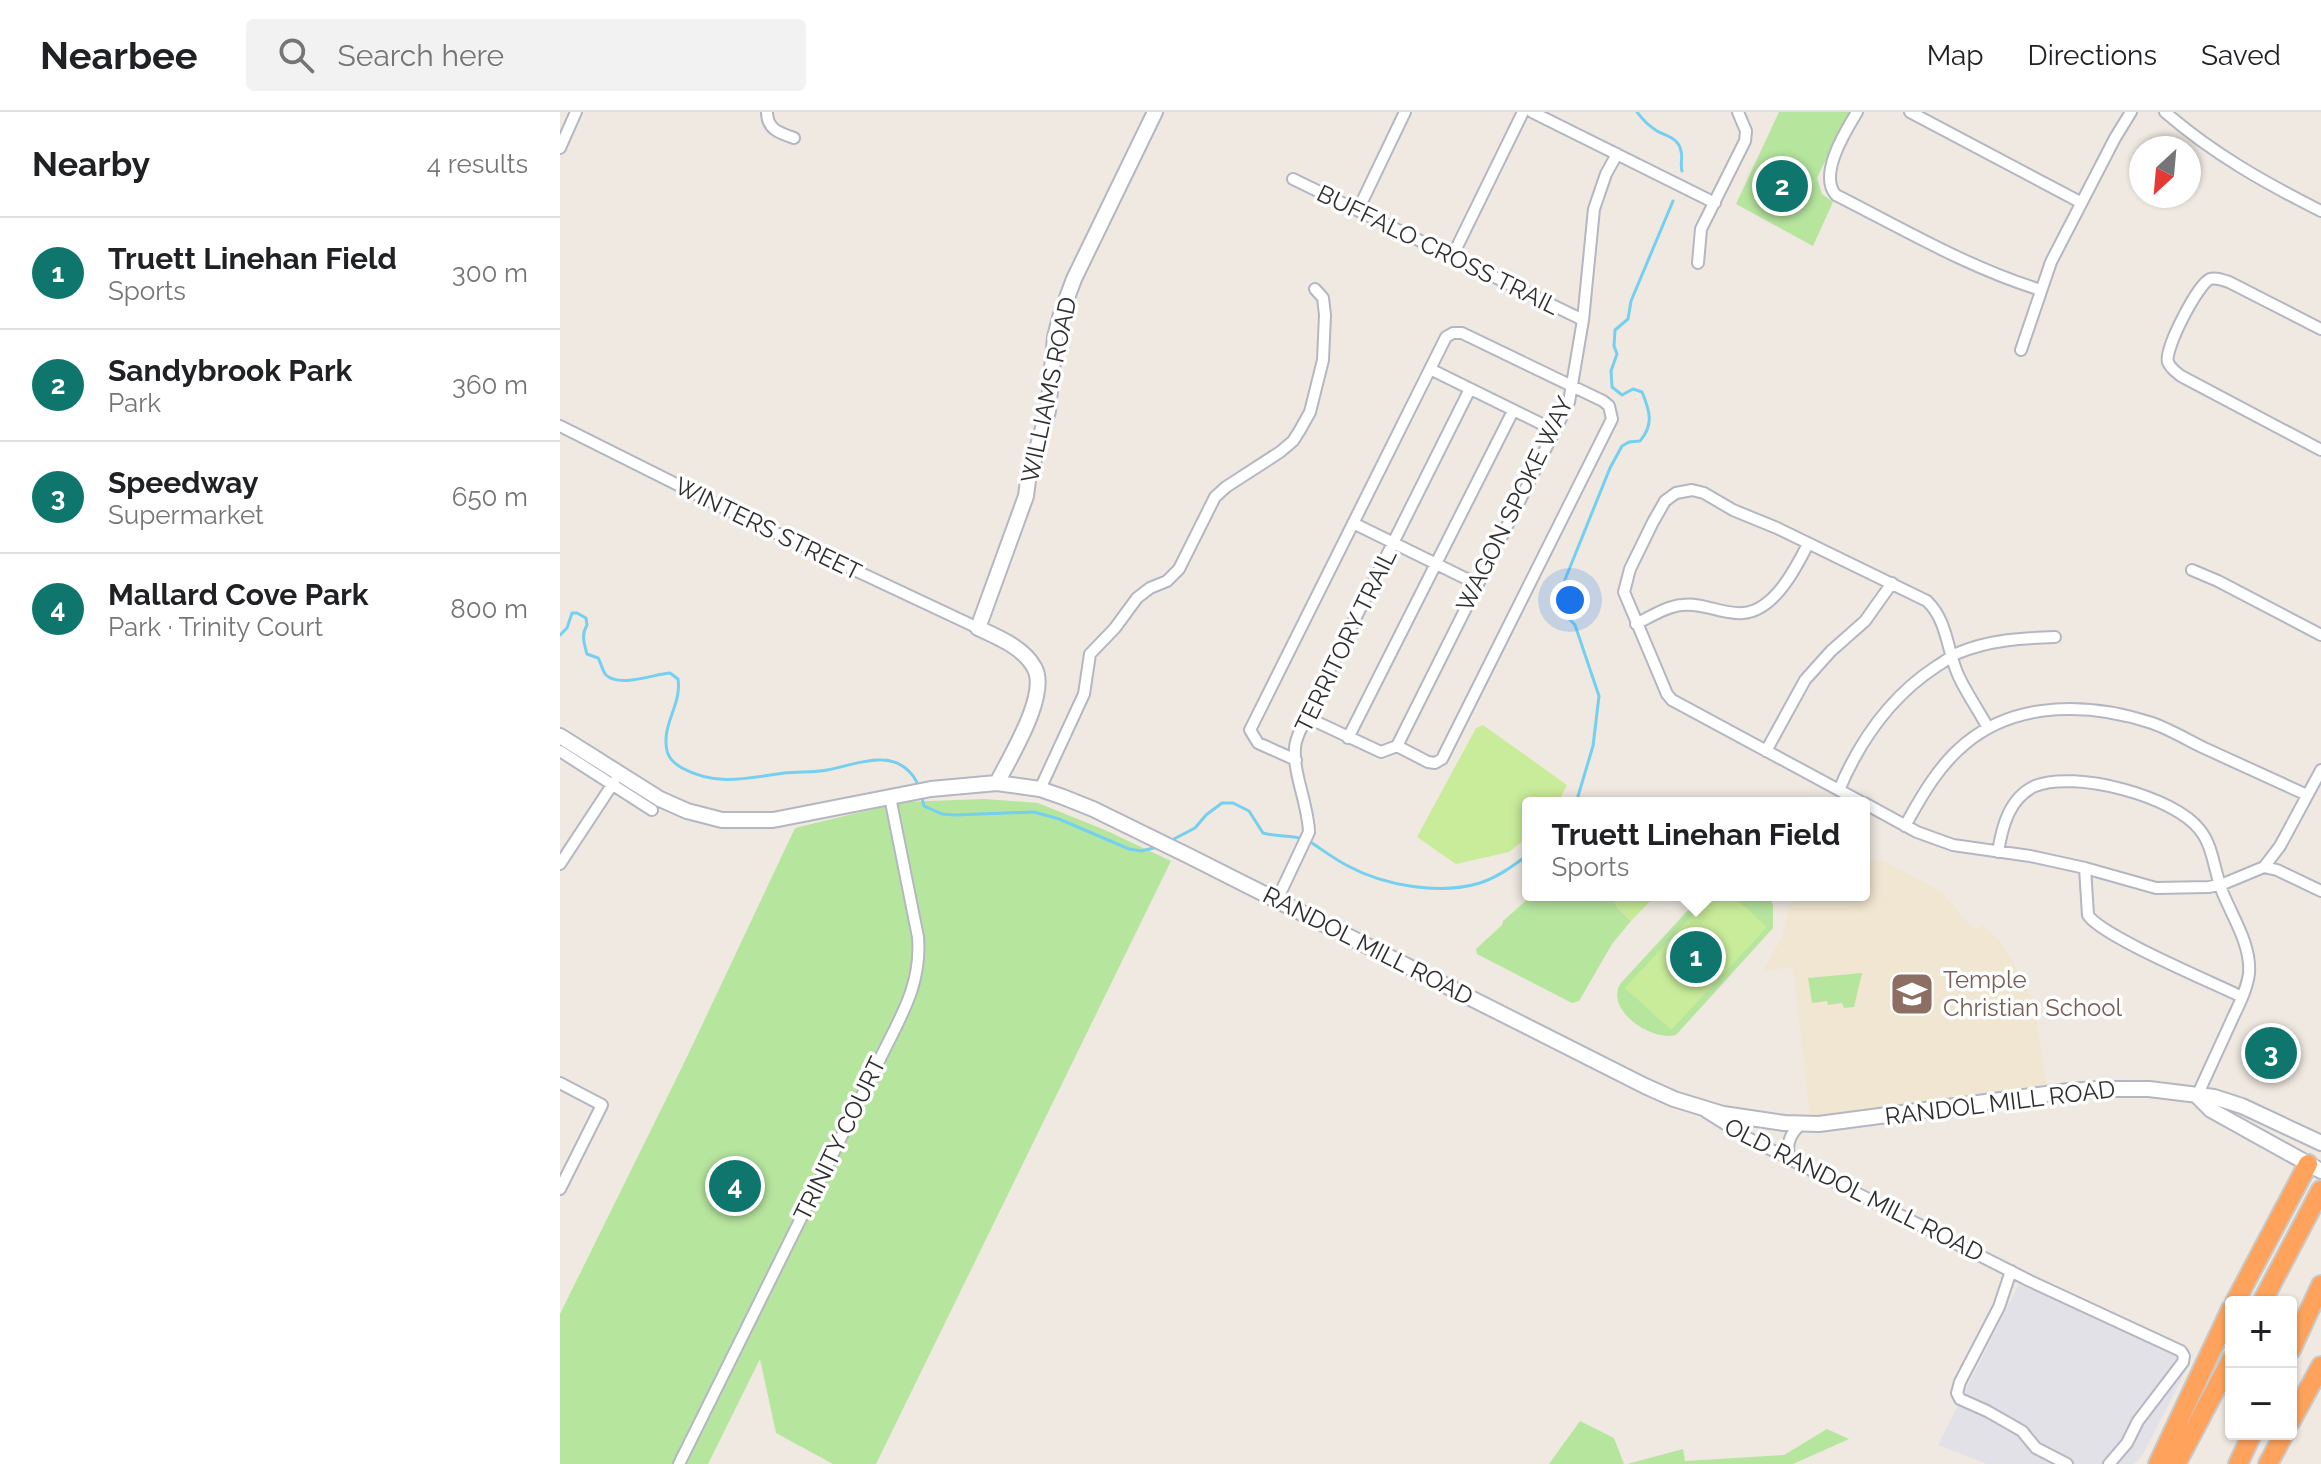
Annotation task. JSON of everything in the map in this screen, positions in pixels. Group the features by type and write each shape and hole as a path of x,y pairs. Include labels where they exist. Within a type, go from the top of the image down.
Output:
{"highway":[{"path":"2239,1296 2316,1168"},
{"path":"2265,1296 2321,1190"},
{"path":"2297,1337 2321,1285"},
{"path":"2158,1464 2225,1322"},
{"path":"2297,1410 2321,1366"},
{"path":"2176,1464 2227,1368"},
{"path":"2238,1464 2249,1440"},
{"path":"2268,1464 2281,1440"}],"main road":[{"name":"WILLIAMS ROAD","path":"978,628 1026,496 1048,411 1055,337 1061,314 1074,279 1155,112"},
{"path":"978,628 1020,651 1034,666 1039,679 1030,715 997,783"},
{"name":"RANDOL MILL ROAD","path":"560,736 616,779 687,811 722,820 773,820 931,789 997,783 1040,789 1093,809 1645,1086 1723,1114 1802,1123 1841,1123 2021,1097 2098,1089 2149,1089 2214,1097 2320,1140"},
{"name":"RANDOL MILL ROAD","path":"2197,1096 2211,1110 2316,1168"},
{"path":"2316,1168 2320,1140"}],"street":[{"path":"560,148 576,112"},
{"path":"767,112 771,126 780,134 794,138"},
{"path":"1358,210 1405,112"},
{"path":"1452,257 1523,112"},
{"path":"1532,112 1715,203"},
{"path":"1698,263 1701,229 1745,141 1746,131 1738,112"},
{"path":"1857,112 1829,173 1836,195 1976,266 2041,290"},
{"path":"1910,112 2080,202"},
{"path":"2021,350 2051,262 2080,202 2131,112"},
{"path":"2165,112 2232,163 2321,211"},
{"name":"WAGON SPOKE WAY","path":"1397,746 1569,402 1583,320 1594,209 1606,174 1617,154"},
{"name":"BUFFALO CROSS TRAIL","path":"1293,179 1583,320"},
{"path":"2321,329 2218,278 2202,285 2183,319 2167,359 2181,376 2321,450"},
{"path":"1040,789 1084,694 1090,654 1115,628 1137,598 1167,581 1179,569 1215,497 1293,441 1310,412 1323,360 1325,315 1323,298 1315,289"},
{"path":"1296,760 1258,743 1250,730 1446,337 1462,333 1603,401 1612,413 1612,419 1442,759 1435,763 1428,762 1397,746 1381,752 1306,717"},
{"path":"1430,369 1554,430"},
{"name":"TERRITORY TRAIL","path":"1277,900 1309,832 1294,746 1470,389"},
{"path":"1348,738 1513,411"},
{"name":"WINTERS STREET","path":"560,426 748,520 978,628"},
{"path":"1852,797 1672,700 1667,694 1624,592 1625,581 1653,522 1671,496 1692,490 1704,493 1733,510 1892,583 1936,609 1958,676 1988,728"},
{"path":"1353,523 1477,584"},
{"path":"1636,624 1681,605 1700,605 1742,613 1759,609 1777,594 1795,571 1808,544"},
{"path":"2192,570 2321,635"},
{"path":"1766,751 1805,680 1831,651 1865,621 1892,583"},
{"path":"1839,790 1861,744 1884,714 1910,686 1952,656 2008,639 2055,637"},
{"path":"1905,826 1936,774 1967,742 2014,716 2046,710 2098,710 2153,724 2307,795"},
{"name":"RANDOL MILL ROAD","path":"560,751 616,779 652,810"},
{"path":"1870,806 1905,826 1953,845 2085,868 2156,888 2179,889 2218,885 2264,867 2280,846 2321,770"},
{"path":"560,864 616,779"},
{"path":"1998,852 2006,818 2022,795 2036,786 2062,782 2089,782 2115,787 2160,803 2187,817 2199,829 2208,844 2218,885 2242,936 2249,963 2242,997 2197,1096"},
{"name":"TRINITY COURT","path":"679,1464 879,1061 917,974 918,937 890,797"},
{"path":"2264,867 2321,891"},
{"path":"2085,868 2088,915 2092,921 2121,939 2242,997"},
{"path":"560,1083 602,1105 560,1189"},
{"name":"OLD RANDOL MILL ROAD","path":"1697,1107 1795,1162 2011,1271 2181,1351 2183,1362 2109,1464"},
{"path":"1795,1162 1789,1155 1789,1143 1802,1123"},
{"name":"OLD RANDOL MILL ROAD","path":"2011,1271 1999,1307 1957,1393 1960,1399 2022,1431 2036,1448 2067,1464"}],"shaded area":[{"name":"Temple Christian School","path":"1874,859 1884,861 1942,892 1966,921 1978,930 1982,925 1998,939 2023,978 2035,1010 2047,1086 1909,1108 1810,1117 1793,967 1762,971 1782,938 1789,904 1797,901 1870,901 1870,862"},
{"path":"2019,1284 2191,1361 2142,1456 2134,1464 1987,1464 1938,1445"}],"green space":[{"path":"1779,112 1852,112 1817,178 1822,194 1833,202 1813,246 1736,204"},
{"path":"1483,725 1567,785 1561,797 1522,797 1522,842 1509,852 1456,864 1417,837 1476,728"},
{"path":"985,799 1038,803 1171,861 876,1464 833,1464 776,1433 760,1359 708,1464 560,1464 560,1314 686,1059 795,828 902,802"},
{"path":"1525,901 1614,901 1631,921 1612,944 1579,1001 1572,1003 1477,954 1476,949"},
{"path":"1614,901 1650,901 1631,921"},
{"path":"1696,901 1771,901 1773,928 1676,1035 1655,1034 1625,1014 1617,994 1620,984"},
{"path":"1705,901 1739,901 1767,927 1671,1030 1625,988"},
{"path":"1862,973 1854,1007 1844,1008 1842,1003 1828,1005 1827,1001 1812,1003 1808,978"},
{"path":"1580,1421 1614,1438 1624,1464 1549,1464"},
{"path":"1827,1429 1849,1439 1793,1464 1627,1464 1683,1449 1685,1461 1784,1455"}],"waterway":[{"path":"1637,112 1651,127 1678,143 1682,154 1682,171"},
{"path":"1578,797 1593,746 1599,696 1575,625 1561,610 1558,597 1610,468 1622,446 1640,441 1649,423 1649,412 1642,392 1633,389 1622,395 1612,387 1611,371 1617,354 1615,330 1628,319 1631,301 1673,201"},
{"path":"560,635 567,628 572,613 577,613 586,618 584,639 587,654 598,658 606,675 612,679 628,680 670,673 678,679 677,697 667,732 667,751 675,763 695,774 708,778 745,779 789,772 822,771 882,760 905,768 919,787"},
{"path":"921,794 924,806 942,814 1034,812 1059,819 1129,849 1141,851 1154,848"},
{"path":"1172,840 1195,828 1222,803 1233,803 1249,811 1263,833 1304,839"},
{"path":"1312,843 1363,873 1395,883 1430,888 1480,883 1522,859"}],"place":[{"name":"Sandybrook Park","path":"1782,186"},
{"name":"Truett Linehan Field","path":"1696,957"},
{"name":"Temple Christian School","path":"1912,994"},
{"name":"Speedway","path":"2271,1053"},
{"name":"Mallard Cove Park","path":"735,1186"}]}
